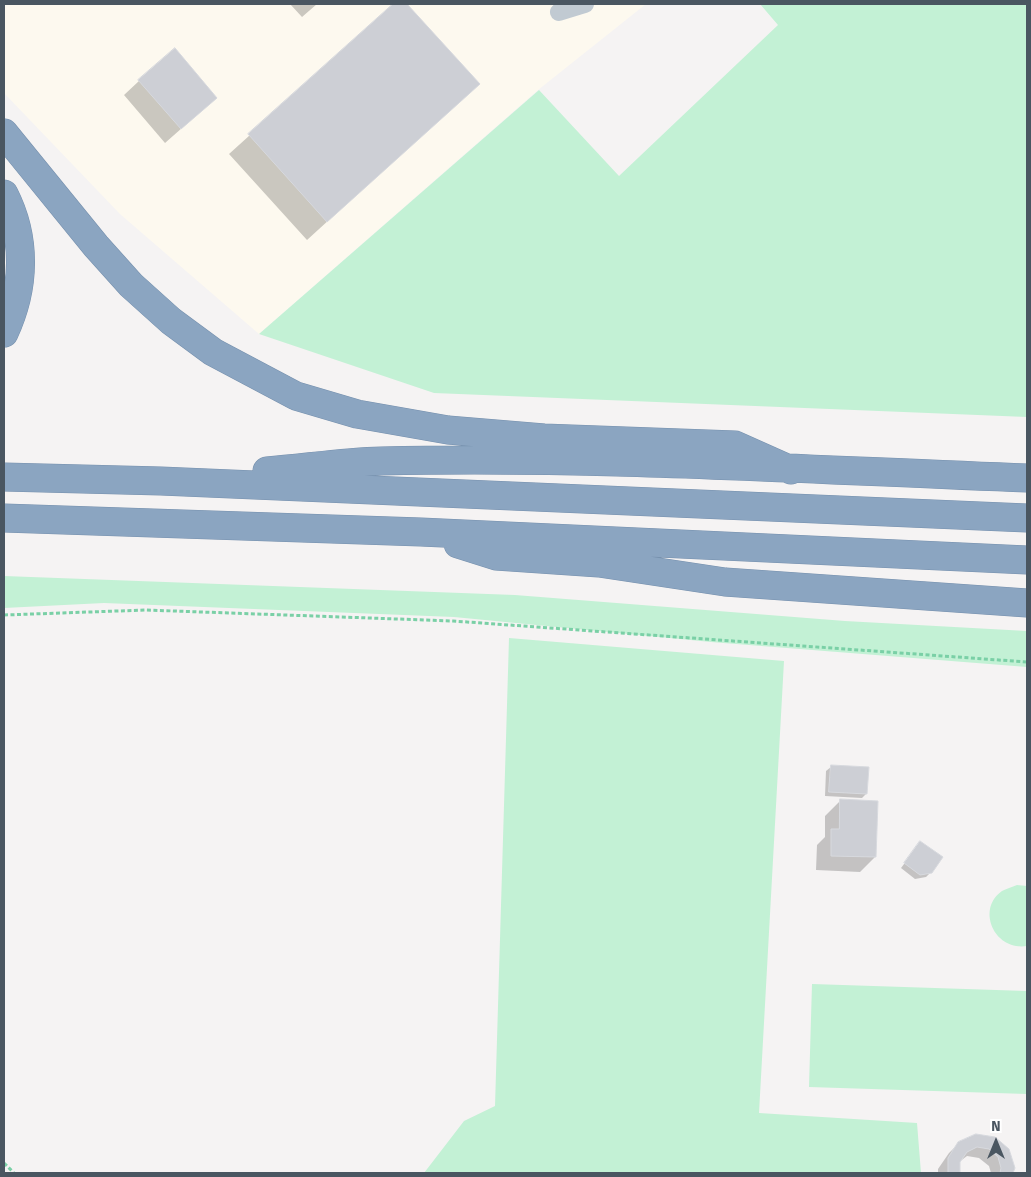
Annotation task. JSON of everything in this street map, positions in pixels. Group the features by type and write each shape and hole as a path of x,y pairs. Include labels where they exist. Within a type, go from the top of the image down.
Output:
{"highway":[{"path":"4,133 96,246 131,285 171,321 213,352 296,396 357,414 448,430 544,438 735,445 791,470"},
{"path":"4,194 10,205 20,241 22,269 19,293 4,333"},
{"path":"161,481 380,461 694,464 791,470 1027,478"},
{"path":"4,477 161,481 1027,518"},
{"path":"4,518 421,532 1027,560"},
{"path":"421,532 496,556 600,563 725,582 1027,603"}],"street":[{"path":"559,12 585,4"}],"path":[{"path":"4,615 146,610 454,621 1027,662"},
{"path":"4,1163 14,1173"}],"shaded area":[{"path":"4,4 646,4 538,90 259,334 120,214 4,93"}],"green space":[{"path":"760,4 1027,4 1027,417 434,393 259,334 539,90 619,176 778,25"},
{"path":"4,576 515,595 845,621 1027,631 1027,667 711,642 454,617 104,603 4,608"},
{"path":"509,638 784,661 759,1113 917,1123 921,1173 424,1173 464,1121 495,1106"},
{"path":"1017,885 1027,886 1027,946 1015,946 998,936 992,927 990,918 990,908 994,899 1002,891"},
{"path":"812,984 1027,991 1027,1094 809,1087"}],"building":[{"path":"393,4 407,4 480,84 327,222 248,134"},
{"path":"175,48 217,98 181,129 138,80"},
{"path":"831,765 869,767 867,794 829,792"},
{"path":"840,799 878,801 876,857 831,856 831,829 839,829"},
{"path":"920,841 943,857 932,873 920,875 904,863"},
{"path":"976,1134 995,1137 1009,1149 1015,1168 1013,1173 1000,1173 1001,1168 998,1157 989,1149 977,1147 967,1152 960,1162 960,1173 948,1173 948,1158 958,1142"}]}
